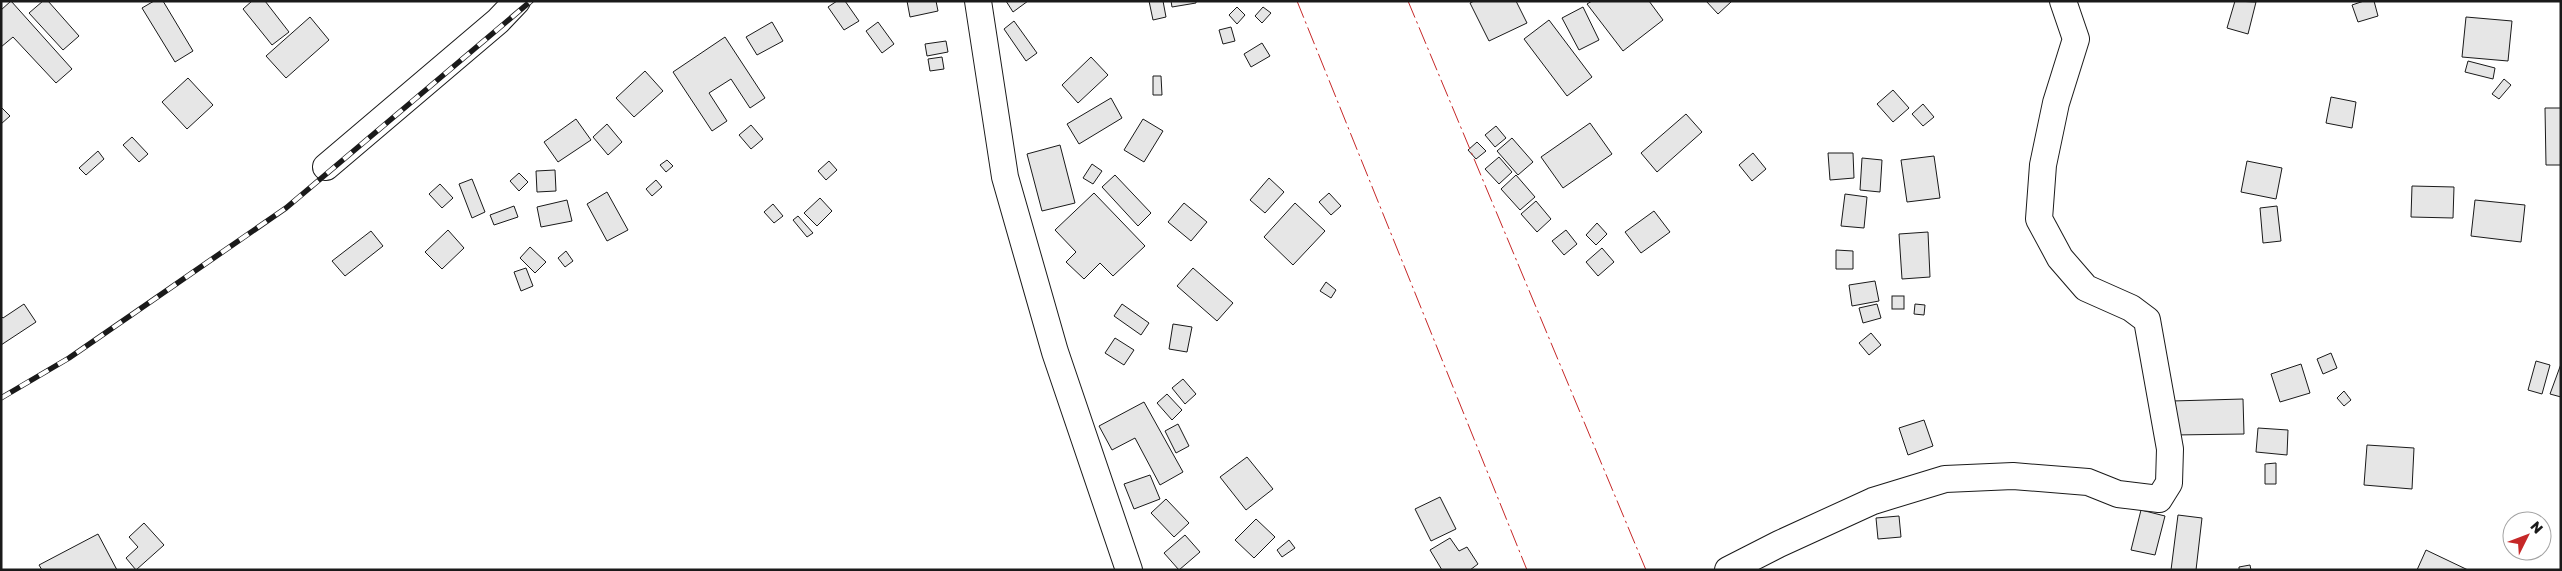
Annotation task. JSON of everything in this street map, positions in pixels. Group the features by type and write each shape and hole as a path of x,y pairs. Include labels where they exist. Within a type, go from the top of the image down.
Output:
{"street":[{"path":"326,167 498,21 517,1"},
{"path":"978,1 1005,177 1055,352 1129,570"},
{"path":"1728,570 1779,544 1873,502 1945,479 2013,476 2088,482 2118,494 2159,499 2169,482 2170,449 2147,320 2131,308 2086,288 2060,258 2039,219 2043,165 2056,103 2076,39 2063,1"}],"building":[{"path":"11,1 72,69 56,83 13,37 1,47 1,10"},
{"path":"43,1 48,1 79,36 63,50 29,13"},
{"path":"154,1 163,1 193,51 175,62 142,8"},
{"path":"252,1 265,1 289,32 272,45 243,9"},
{"path":"837,1 845,1 859,21 844,30 828,7"},
{"path":"907,1 936,1 938,11 910,17"},
{"path":"1006,1 1028,1 1013,12"},
{"path":"1149,1 1163,1 1166,17 1153,20"},
{"path":"1171,1 1196,1 1196,3 1172,7"},
{"path":"1474,1 1516,1 1527,23 1489,41 1470,3"},
{"path":"1592,1 1649,1 1663,20 1623,51 1587,4"},
{"path":"1706,1 1732,1 1718,14"},
{"path":"2235,1 2256,2 2248,34 2227,28"},
{"path":"2364,1 2374,1 2378,16 2358,22 2352,5"},
{"path":"1237,7 1245,15 1237,24 1229,15"},
{"path":"1263,7 1271,13 1262,23 1255,16"},
{"path":"1583,7 1599,40 1579,50 1562,18"},
{"path":"310,17 329,40 286,78 266,56"},
{"path":"2466,17 2512,21 2508,61 2462,57"},
{"path":"1549,20 1592,77 1567,96 1524,39"},
{"path":"1014,21 1037,53 1026,61 1004,29"},
{"path":"772,22 783,41 757,55 746,37"},
{"path":"878,22 894,44 882,53 866,31"},
{"path":"1231,27 1235,41 1223,44 1219,30"},
{"path":"725,37 765,98 750,108 731,79 709,93 727,121 712,131 673,72"},
{"path":"946,41 948,52 927,56 925,44"},
{"path":"1262,43 1270,56 1251,67 1244,54"},
{"path":"942,57 944,69 930,71 928,59"},
{"path":"1091,57 1108,75 1078,103 1062,85"},
{"path":"2468,61 2495,68 2493,79 2465,72"},
{"path":"645,71 663,91 634,117 616,98"},
{"path":"1153,76 1161,76 1162,95 1153,95"},
{"path":"188,78 213,105 187,129 162,102"},
{"path":"2504,79 2511,85 2499,99 2492,94"},
{"path":"1893,90 1909,108 1893,122 1877,104"},
{"path":"2331,97 2356,102 2352,128 2326,123"},
{"path":"1111,98 1122,118 1079,144 1067,124"},
{"path":"1923,104 1934,117 1923,126 1912,114"},
{"path":"1,107 10,116 1,124"},
{"path":"2545,108 2561,108 2561,165 2546,165"},
{"path":"1686,114 1702,132 1657,172 1641,153"},
{"path":"576,119 591,140 558,162 544,142"},
{"path":"1143,119 1163,131 1144,162 1124,150"},
{"path":"1590,123 1612,154 1563,188 1541,157"},
{"path":"607,124 622,142 608,155 593,137"},
{"path":"751,125 763,139 751,149 739,135"},
{"path":"1496,126 1506,138 1495,147 1485,135"},
{"path":"132,137 148,154 139,162 123,145"},
{"path":"1512,138 1533,162 1518,175 1497,151"},
{"path":"1477,142 1486,151 1476,159 1468,150"},
{"path":"1060,145 1075,203 1042,211 1027,154"},
{"path":"98,151 104,159 86,175 79,168"},
{"path":"1753,153 1766,169 1752,181 1739,165"},
{"path":"1828,153 1853,153 1854,178 1830,180"},
{"path":"1934,156 1940,198 1907,202 1901,160"},
{"path":"1499,157 1512,172 1499,184 1485,169"},
{"path":"1862,158 1882,160 1880,192 1860,190"},
{"path":"667,160 673,166 666,172 660,165"},
{"path":"829,161 837,170 826,180 818,171"},
{"path":"2247,161 2282,168 2276,199 2241,192"},
{"path":"1092,164 1102,171 1093,184 1083,178"},
{"path":"555,170 556,191 537,192 536,171"},
{"path":"519,173 528,182 519,191 510,181"},
{"path":"1115,175 1151,213 1138,226 1102,187"},
{"path":"1516,175 1535,197 1520,210 1501,189"},
{"path":"1269,178 1284,192 1265,213 1250,200"},
{"path":"472,179 485,212 472,218 459,184"},
{"path":"656,180 662,187 652,196 646,189"},
{"path":"440,184 453,198 442,208 429,194"},
{"path":"2412,186 2454,187 2453,218 2411,217"},
{"path":"607,192 628,230 607,241 587,204"},
{"path":"1094,193 1145,246 1113,276 1100,263 1084,279 1066,262 1076,252 1055,230"},
{"path":"1329,193 1341,206 1331,215 1319,202"},
{"path":"1845,194 1867,197 1864,228 1841,226"},
{"path":"820,198 832,211 817,226 804,213"},
{"path":"567,200 572,221 541,227 537,207"},
{"path":"2475,200 2525,205 2521,242 2471,236"},
{"path":"1536,201 1551,219 1537,232 1521,214"},
{"path":"1184,203 1207,222 1191,241 1168,222"},
{"path":"1295,203 1325,231 1293,265 1264,237"},
{"path":"773,204 783,216 774,223 764,212"},
{"path":"514,206 518,217 494,225 490,215"},
{"path":"2277,206 2281,241 2263,243 2260,208"},
{"path":"1654,211 1670,232 1641,253 1625,232"},
{"path":"798,216 813,233 807,237 793,220"},
{"path":"1597,223 1607,234 1596,245 1586,235"},
{"path":"448,230 464,248 442,269 425,252"},
{"path":"1566,230 1577,244 1564,255 1552,241"},
{"path":"371,231 383,246 345,276 332,261"},
{"path":"1928,232 1930,277 1902,279 1899,234"},
{"path":"530,247 546,262 535,273 520,258"},
{"path":"1602,248 1614,262 1598,276 1586,262"},
{"path":"1836,250 1853,251 1853,269 1836,269"},
{"path":"566,251 573,261 565,267 558,258"},
{"path":"526,268 533,286 521,291 514,272"},
{"path":"1193,268 1233,303 1217,321 1177,286"},
{"path":"1875,281 1879,301 1852,306 1849,285"},
{"path":"1326,282 1336,290 1331,298 1320,291"},
{"path":"1892,296 1904,296 1904,309 1892,309"},
{"path":"24,304 36,322 1,345 1,316 3,318"},
{"path":"1122,304 1149,323 1141,335 1114,316"},
{"path":"1877,304 1881,318 1863,323 1859,308"},
{"path":"1915,304 1925,305 1924,315 1914,314"},
{"path":"1173,324 1192,327 1187,352 1169,349"},
{"path":"1871,333 1881,345 1869,355 1859,343"},
{"path":"1115,338 1134,350 1124,365 1105,353"},
{"path":"2331,353 2337,368 2323,374 2317,359"},
{"path":"2536,361 2550,365 2542,394 2528,390"},
{"path":"2301,364 2310,393 2280,402 2271,374"},
{"path":"2561,364 2561,397 2550,394"},
{"path":"1183,379 1196,394 1185,404 1172,388"},
{"path":"2344,391 2351,400 2344,406 2337,398"},
{"path":"1167,394 1182,410 1172,420 1157,403"},
{"path":"2243,399 2244,434 2174,435 2172,401"},
{"path":"1144,402 1183,472 1160,485 1135,438 1112,450 1099,426"},
{"path":"1924,420 1933,446 1908,455 1899,428"},
{"path":"1178,424 1189,446 1176,453 1165,431"},
{"path":"2258,428 2288,430 2287,455 2256,452"},
{"path":"2367,445 2414,448 2412,489 2364,485"},
{"path":"1247,457 1273,489 1246,510 1220,477"},
{"path":"2276,463 2276,484 2265,484 2265,464"},
{"path":"1150,475 1160,499 1134,509 1124,484"},
{"path":"1440,497 1456,529 1431,541 1415,509"},
{"path":"1166,499 1189,523 1174,537 1151,513"},
{"path":"2141,510 2165,516 2155,555 2131,550"},
{"path":"2178,515 2202,518 2196,570 2171,570"},
{"path":"1899,516 1901,537 1878,539 1876,518"},
{"path":"1256,519 1275,537 1254,558 1235,540"},
{"path":"144,523 164,545 136,570 126,558 138,547 129,537"},
{"path":"98,534 117,570 42,570 39,565"},
{"path":"1185,535 1200,552 1179,570 1164,553"},
{"path":"1450,538 1459,551 1467,547 1478,564 1470,570 1442,570 1430,550"},
{"path":"1289,540 1295,548 1282,557 1277,550"},
{"path":"2426,550 2468,570 2417,570"},
{"path":"2250,565 2251,570 2239,570 2239,567"}],"railway":[{"path":"1,398 69,358 286,208 531,1"}],"power":[{"path":"1297,1 1527,570"},
{"path":"1408,1 1646,570"}]}
